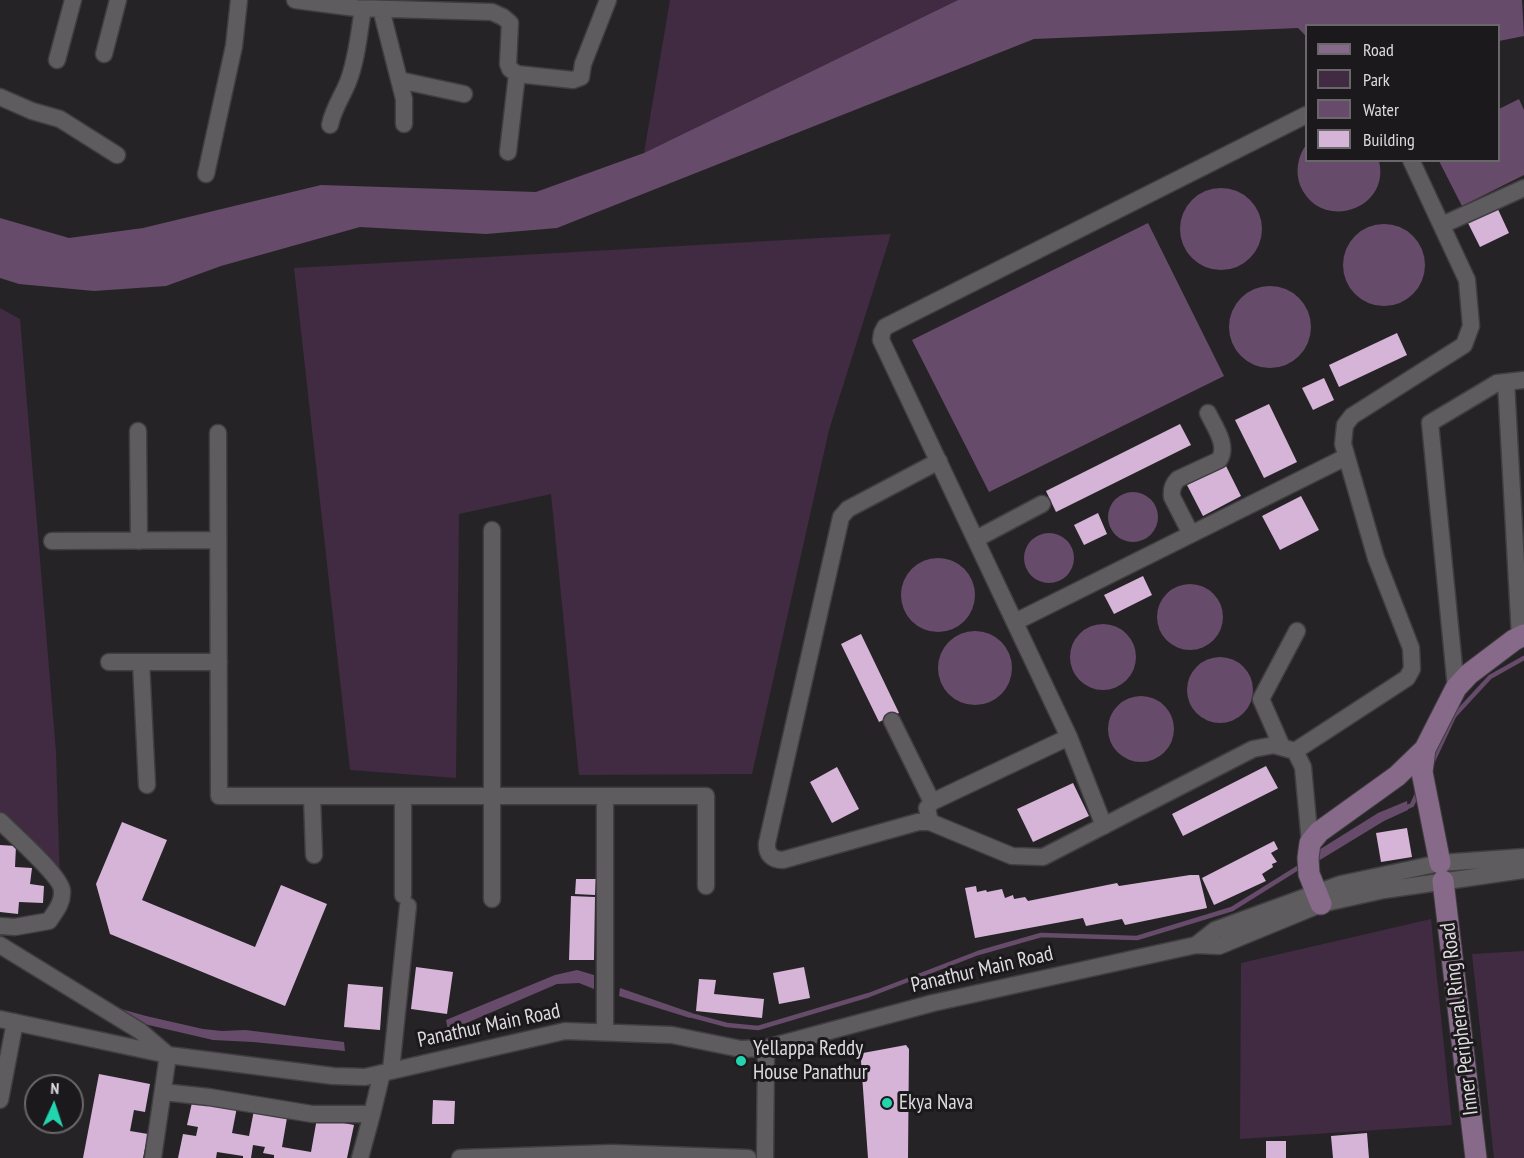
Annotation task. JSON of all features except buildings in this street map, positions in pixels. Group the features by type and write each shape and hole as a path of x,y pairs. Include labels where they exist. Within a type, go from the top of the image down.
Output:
{"main road":[{"name":"Inner Peripheral Ring Road","path":"1312,874 1319,832 1397,776 1425,749 1456,688 1469,674 1522,636"},
{"name":"Inner Peripheral Ring Road","path":"1425,749 1424,781 1442,872 1476,1158"}],"street":[{"path":"57,60 72,0"},
{"path":"104,54 118,0"},
{"path":"206,174 234,46 239,0"},
{"path":"295,0 342,3 363,9 414,5 492,12 510,23 508,64 510,69 517,74 573,80 581,77 608,0"},
{"path":"330,125 333,111 348,81 354,60 363,9"},
{"path":"381,9 404,99 404,124"},
{"path":"508,153 517,74"},
{"path":"399,80 464,94"},
{"path":"0,97 32,111 60,119 117,155"},
{"path":"1104,826 1070,736 881,340 882,333 885,327 1305,117"},
{"path":"939,461 848,509 841,517 766,847 774,859 783,860 918,822 930,822 1012,856 1043,857 1253,749 1274,745 1288,749 1407,678 1412,669 1411,648 1376,558 1346,457 1343,434 1345,425 1352,416 1464,345 1471,326 1467,280 1412,162"},
{"path":"1442,225 1524,188"},
{"path":"1456,688 1430,423 1497,383 1524,380"},
{"path":"1506,382 1522,636"},
{"path":"1191,534 1172,497 1172,492 1178,479 1219,460 1222,454 1222,446 1208,413"},
{"path":"138,431 139,541"},
{"path":"218,433 219,796 706,796 706,886"},
{"path":"1015,622 1346,457"},
{"path":"976,539 1042,504"},
{"path":"492,530 492,899"},
{"path":"52,541 218,540"},
{"path":"1297,631 1262,699 1288,749 1303,768 1312,874"},
{"path":"109,662 219,662"},
{"path":"141,662 147,785"},
{"path":"892,722 932,802"},
{"path":"930,822 927,808 932,802 1070,736"},
{"path":"312,796 314,855"},
{"path":"360,1158 387,1071 406,901 403,796"},
{"path":"605,796 605,1031"},
{"path":"0,821 54,875 63,889 61,903 49,921 15,927 0,926"},
{"name":"Panathur Main Road","path":"7,1020 164,1054 333,1076 365,1077 565,1031 672,1035 741,1049 766,1048 933,1003 1196,945 1215,930 1312,874 1341,884 1442,872 1524,857"},
{"name":"Panathur Main Road","path":"1442,872 1524,870"},
{"path":"0,945 140,1031 164,1054 164,1092 153,1158"},
{"path":"0,1100 7,1020"},
{"path":"765,1158 766,1048"},
{"path":"146,1158 164,1054"},
{"path":"164,1092 312,1114 372,1114"},
{"path":"460,1158 612,1155 748,1158"}],"green space":[{"path":"670,0 958,0 644,153"},
{"path":"891,234 829,430 752,774 579,775 551,494 459,514 456,778 350,770 294,268"},
{"path":"0,308 20,319 56,752 60,884 0,817"},
{"path":"1431,919 1452,1125 1240,1139 1241,963"},
{"path":"1524,951 1524,1158 1494,1158 1472,954"}],"water":[{"path":"958,0 1522,0 1524,36 1500,41 1500,24 1305,24 1305,35 1298,28 1034,39 557,228 486,234 360,227 221,266 166,286 94,291 19,284 0,278 0,218 69,238 143,228 321,185 536,192 644,153"},
{"path":"1519,99 1524,110 1524,175 1462,206 1440,162 1500,162 1500,108"},
{"path":"1305,147 1305,162 1379,162 1380,178 1375,192 1365,203 1352,209 1337,211 1322,208 1310,200 1300,185 1298,169"},
{"path":"1221,188 1237,191 1250,200 1259,213 1262,229 1259,245 1250,258 1237,267 1221,270 1205,267 1192,258 1183,245 1180,229 1183,213 1192,200 1205,191"},
{"path":"1148,223 1224,376 989,492 912,340"},
{"path":"1384,224 1400,227 1413,236 1422,249 1425,265 1422,281 1413,294 1400,303 1384,306 1368,303 1355,294 1346,281 1343,265 1346,249 1355,236 1368,227"},
{"path":"1270,286 1286,289 1299,298 1308,311 1311,327 1308,343 1299,356 1286,365 1270,368 1254,365 1241,356 1232,343 1229,327 1232,311 1241,298 1254,289"},
{"path":"1128,492 1138,492 1151,499 1158,512 1158,522 1151,535 1138,542 1128,542 1119,538 1112,531 1108,522 1108,512 1112,503 1119,496"},
{"path":"1044,533 1054,533 1067,540 1074,553 1074,563 1067,576 1054,583 1044,583 1035,579 1028,572 1024,563 1024,553 1028,544 1035,537"},
{"path":"938,558 952,561 964,569 972,581 975,595 972,609 964,621 952,629 938,632 924,629 912,621 904,609 901,595 904,581 912,569 924,561"},
{"path":"1190,584 1203,586 1218,599 1223,617 1221,630 1208,645 1190,650 1177,648 1162,635 1157,617 1159,604 1172,589"},
{"path":"1103,624 1116,626 1126,634 1134,644 1136,657 1134,670 1126,680 1116,688 1103,690 1090,688 1080,680 1072,670 1070,657 1072,644 1080,634 1090,626"},
{"path":"975,631 989,634 1001,642 1009,654 1012,668 1009,682 1001,694 989,702 975,705 961,702 949,694 941,682 938,668 941,654 949,642 961,634"},
{"path":"1220,657 1233,659 1248,672 1253,690 1251,703 1238,718 1220,723 1207,721 1192,708 1187,690 1189,677 1202,662"},
{"path":"1141,696 1154,698 1169,711 1174,729 1172,742 1159,757 1141,762 1128,760 1113,747 1108,729 1110,716 1123,701"},
{"path":"1407,801 1408,810 1384,821 1315,863 1314,853 1378,813"},
{"path":"577,970 594,975 594,989 579,983 557,984 448,1031 446,1020 555,975"},
{"path":"620,988 692,1013 690,1018 619,996"},
{"path":"110,1006 203,1029 245,1030 344,1042 345,1051 213,1040 127,1020"}],"waterway":[{"path":"1432,763 1454,716 1490,677 1524,658"},
{"path":"1403,809 1412,805 1418,792"},
{"path":"686,1014 727,1025 758,1028 869,995 978,953 1041,935 1137,938 1232,909 1301,866"}],"place":[{"name":"Yellappa Reddy House Panathur","path":"741,1061"},
{"name":"Ekya Nava","path":"887,1103"}]}
